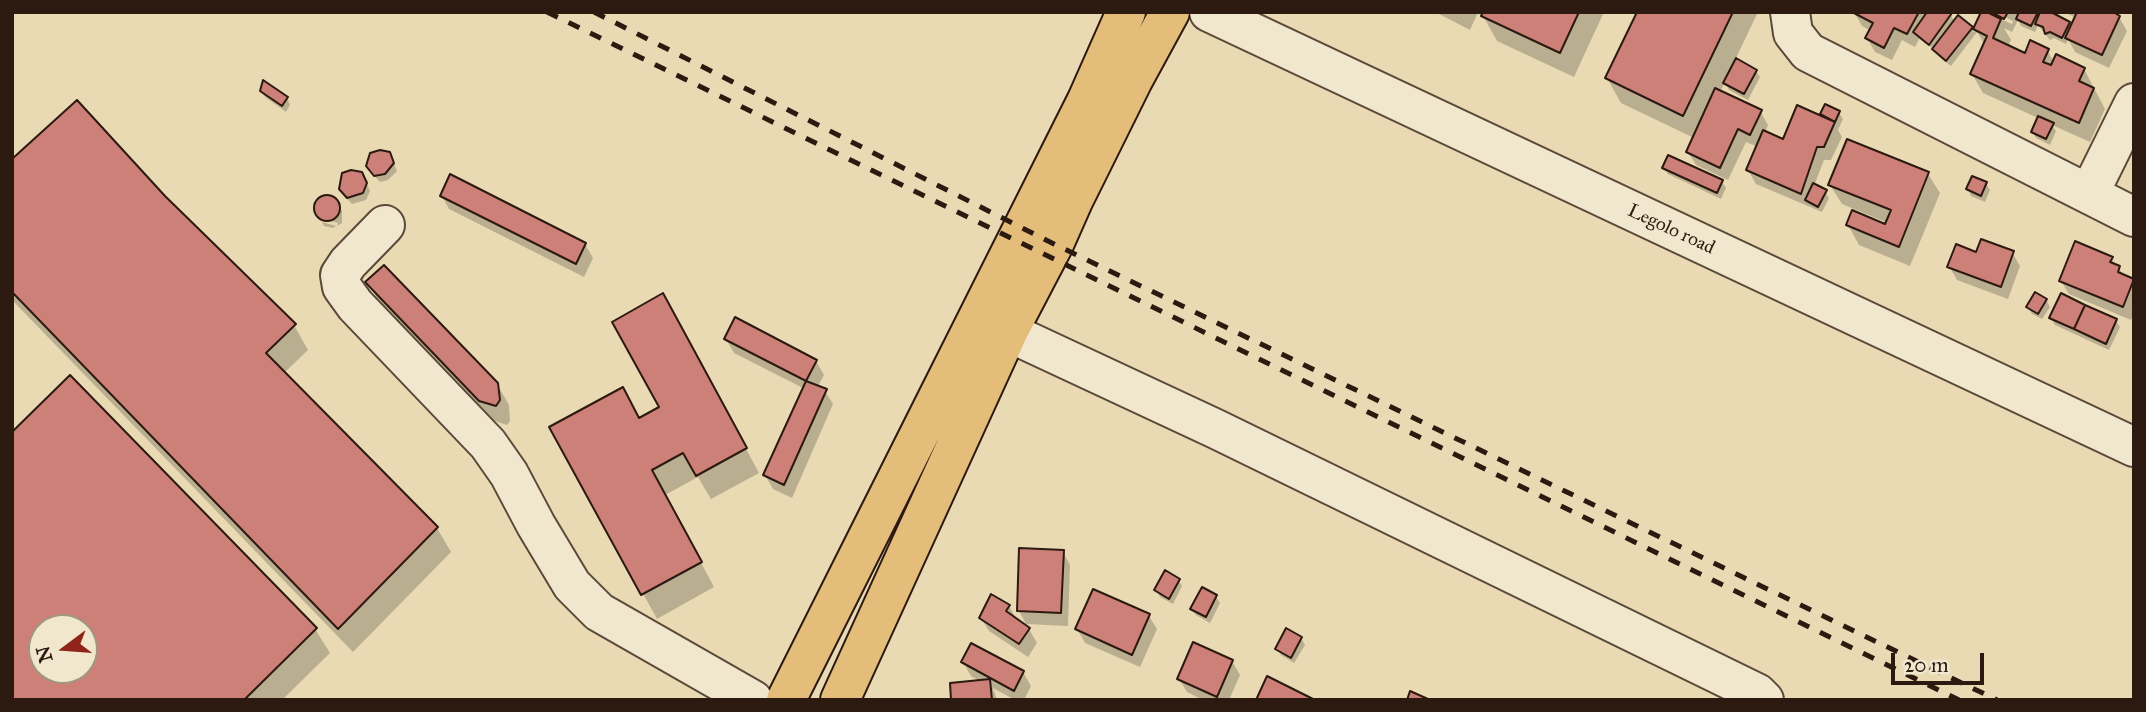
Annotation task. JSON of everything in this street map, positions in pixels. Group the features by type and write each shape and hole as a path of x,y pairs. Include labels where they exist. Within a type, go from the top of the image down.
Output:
{"main road":[{"path":"786,700 1087,100 1126,12"},
{"path":"841,700 1008,332 1054,244 1133,80 1170,12"}],"street":[{"name":"Legolo road","path":"1209,12 2134,447"},
{"path":"1790,12 1793,33 1808,52 2134,217"},
{"path":"2089,194 2134,103"},
{"path":"385,225 340,275 342,287 355,305 488,444 509,474 572,585 599,612 753,700"},
{"path":"1008,332 1216,429 1757,693 1764,700"}],"building":[{"path":"1483,12 1579,12 1560,53 1481,16"},
{"path":"1637,12 1733,12 1683,116 1605,78"},
{"path":"1852,12 1919,12 1907,34 1894,28 1884,48 1865,38 1873,23"},
{"path":"1927,12 1952,13 1929,45 1913,32"},
{"path":"1981,12 2001,19 1993,38 2025,53 2030,40 2049,49 2043,62 2051,65 2056,54 2085,68 2079,81 2094,88 2079,123 1970,74 1987,36 1973,29"},
{"path":"1991,12 2008,12 2004,19"},
{"path":"2019,12 2038,12 2031,26 2016,19"},
{"path":"2040,12 2051,12 2070,22 2062,38 2050,32 2045,34 2043,27 2035,24"},
{"path":"2077,12 2113,12 2120,16 2102,55 2065,38"},
{"path":"1958,15 1973,27 1946,61 1932,49"},
{"path":"1736,58 1757,70 1744,94 1723,83"},
{"path":"263,80 288,97 282,106 260,91"},
{"path":"1715,88 1762,110 1750,135 1738,129 1720,168 1686,152"},
{"path":"77,100 165,196 296,324 266,353 438,527 338,629 12,292 12,159"},
{"path":"1825,104 1840,111 1835,122 1820,114"},
{"path":"1797,105 1835,122 1824,147 1817,147 1801,194 1746,170 1763,130 1783,139"},
{"path":"2038,116 2054,123 2046,139 2031,132"},
{"path":"1847,139 1929,172 1899,247 1846,225 1852,210 1885,224 1891,210 1828,185"},
{"path":"380,150 390,152 394,163 385,174 374,176 366,166 370,153"},
{"path":"1668,155 1723,180 1717,193 1662,168"},
{"path":"351,170 362,172 367,183 363,193 347,198 339,189 342,173"},
{"path":"450,174 586,243 576,264 440,196"},
{"path":"1972,176 1987,182 1981,196 1966,189"},
{"path":"1813,183 1827,190 1818,207 1805,200"},
{"path":"327,195 336,199 340,208 336,217 327,221 318,217 314,208 318,199"},
{"path":"1981,239 2014,251 2001,287 1947,267 1956,244 1976,252"},
{"path":"2075,241 2113,257 2110,262 2120,266 2118,272 2134,279 2123,307 2059,281"},
{"path":"384,265 498,383 500,400 496,406 479,401 365,282"},
{"path":"2035,292 2047,299 2038,314 2026,307"},
{"path":"663,293 747,448 696,476 683,453 652,470 702,562 641,595 549,427 623,387 639,418 659,407 612,322"},
{"path":"2061,293 2085,305 2074,329 2049,318"},
{"path":"2085,305 2117,319 2106,344 2074,329"},
{"path":"735,317 817,360 806,381 724,339"},
{"path":"70,375 317,628 244,700 12,700 12,432"},
{"path":"806,381 827,389 784,485 763,475"},
{"path":"1019,548 1064,550 1061,613 1017,611"},
{"path":"1165,570 1180,579 1169,599 1154,590"},
{"path":"1202,587 1217,595 1206,617 1190,609"},
{"path":"1093,589 1150,614 1132,655 1075,629"},
{"path":"991,594 1010,605 1006,611 1030,628 1019,644 979,618"},
{"path":"1286,628 1302,637 1291,658 1275,649"},
{"path":"1193,642 1233,660 1217,697 1177,679"},
{"path":"971,643 1024,671 1014,691 961,662"},
{"path":"1267,676 1315,700 1256,700"},
{"path":"990,679 992,700 951,700 950,683"},
{"path":"1410,691 1428,699 1428,700 1407,700"}],"railway":[{"path":"547,12 1959,700"},
{"path":"594,12 1054,244 1997,700"}]}
